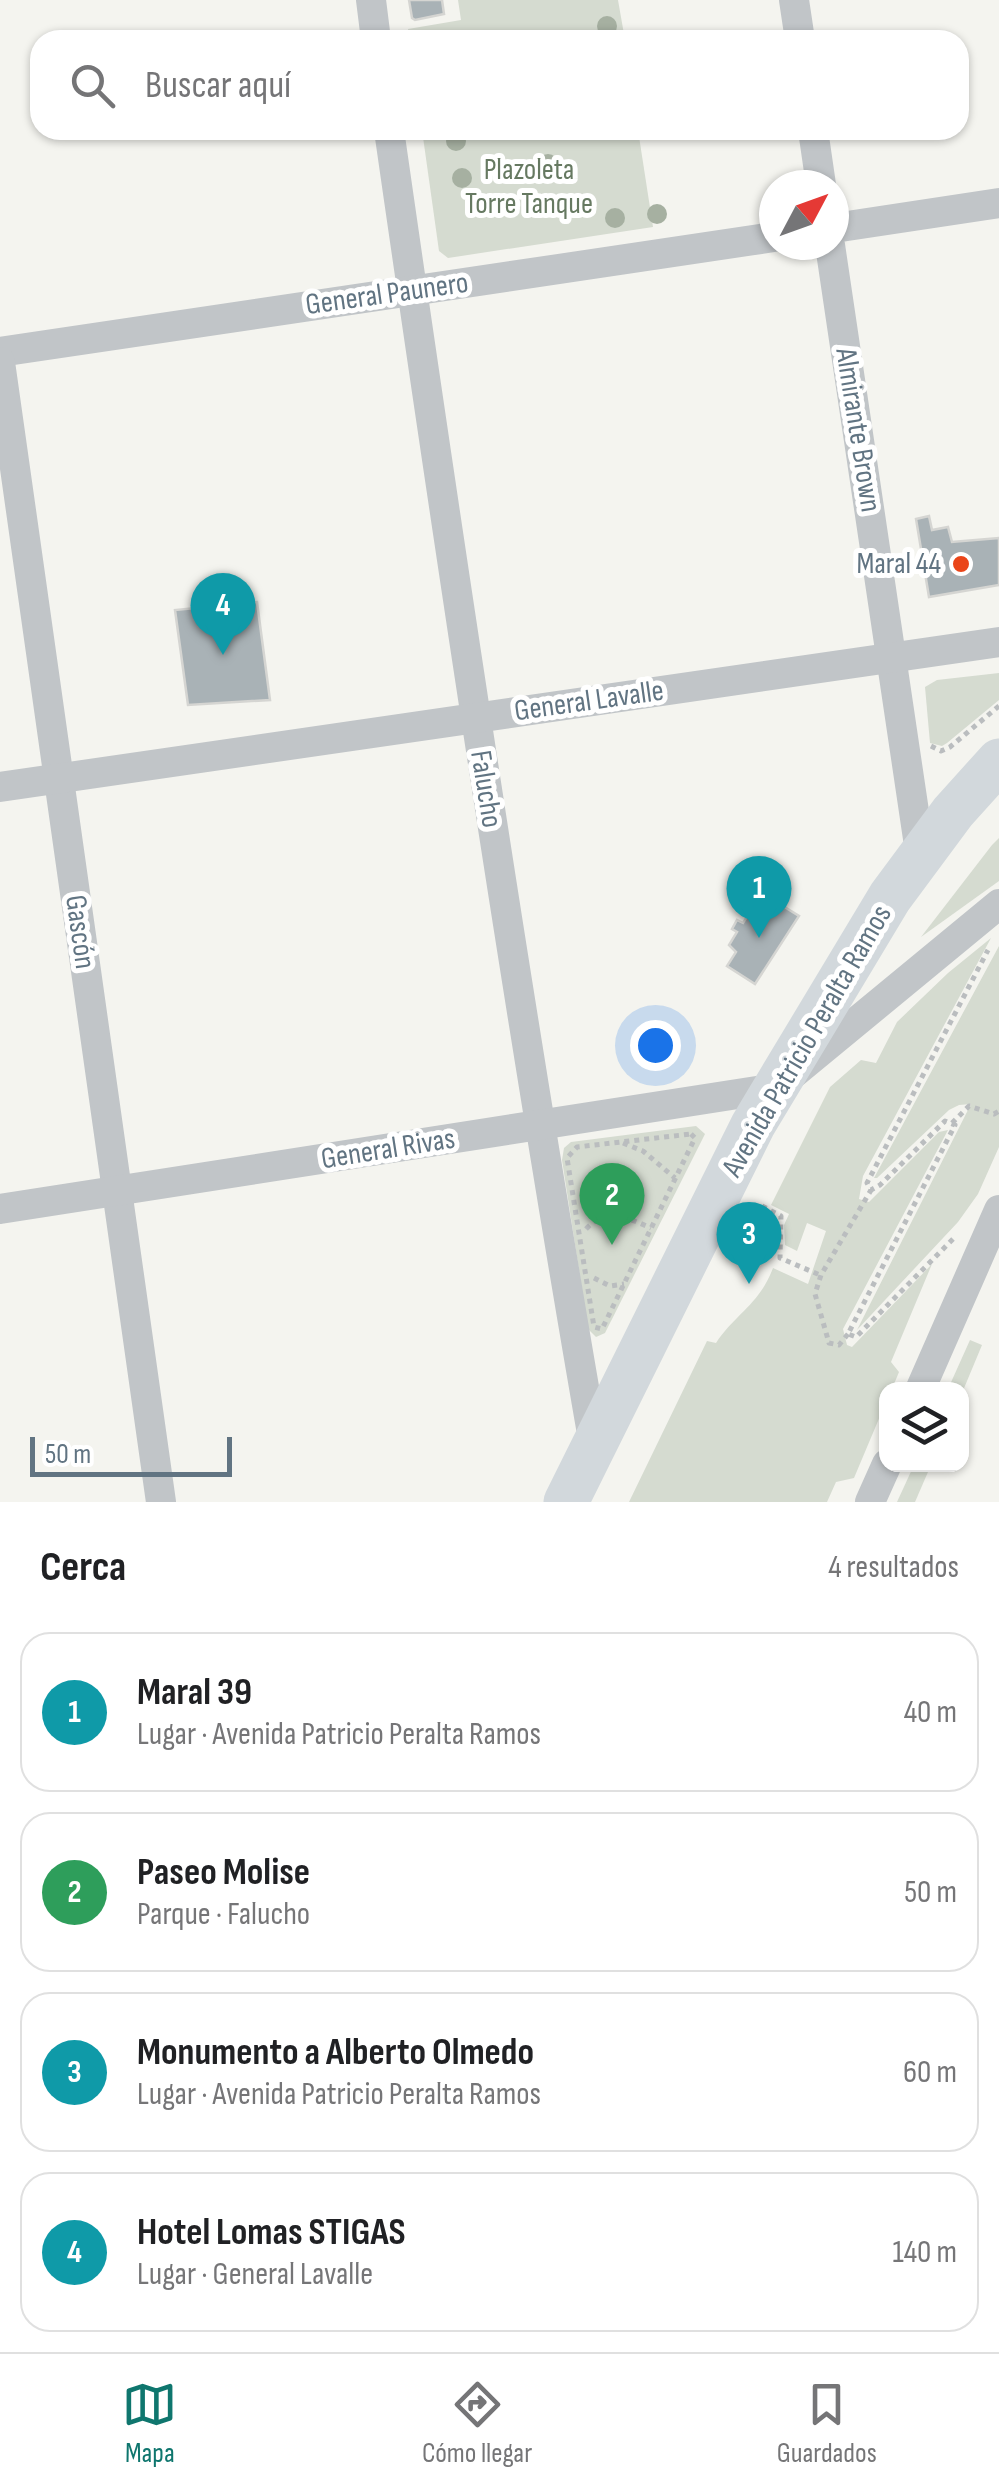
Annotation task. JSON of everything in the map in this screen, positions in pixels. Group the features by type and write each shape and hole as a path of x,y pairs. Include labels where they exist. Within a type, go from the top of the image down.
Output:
{"main road":[{"name":"Avenida Patricio Peralta Ramos","path":"566,1502 753,1125 920,852 999,761"}],"street":[{"path":"370,0 374,30"},
{"path":"794,0 798,30"},
{"name":"Falucho","path":"390,140 538,1126 594,1446"},
{"path":"814,140 819,170"},
{"path":"849,226 999,204"},
{"name":"General Paunero","path":"0,352 759,239"},
{"name":"Almirante Brown","path":"832,260 920,852"},
{"name":"Gascón","path":"0,362 160,1502"},
{"name":"General Lavalle","path":"0,787 999,642"},
{"path":"776,1088 999,904"},
{"name":"General Rivas","path":"0,1208 776,1088"},
{"path":"924,1382 999,1210"},
{"path":"870,1502 883,1472"}],"path":[{"path":"924,736 940,751 999,706"},
{"path":"871,1190 867,1184 990,947"},
{"path":"952,1123 969,1106 994,1114 999,1111"},
{"path":"945,1120 955,1125 848,1334 839,1345 830,1343 815,1294 821,1275 871,1190 945,1120"},
{"path":"691,1134 695,1138 602,1329 594,1327 567,1158 576,1147 620,1142 691,1134"},
{"path":"620,1142 643,1151 675,1179"},
{"path":"762,1206 781,1216 780,1258 821,1275"},
{"path":"580,1239 591,1223 607,1216 622,1216 651,1228"},
{"path":"848,1334 856,1337 960,1232"},
{"path":"584,1264 600,1284 624,1284"}],"green space":[{"path":"458,0 618,0 623,30 408,30 461,20"},
{"name":"Plazoleta Torre Tanque","path":"423,140 640,140 653,227 448,258 439,251"},
{"path":"999,673 999,700 947,743 930,743 925,687 937,680"},
{"path":"999,838 999,881 921,937 992,845"},
{"path":"991,938 863,1176 859,1199 869,1202 939,1132 948,1130 843,1329 847,1345 852,1347 932,1264 891,1362 899,1372 895,1382 879,1382 879,1419 854,1478 836,1482 827,1502 629,1502 707,1341 716,1343 761,1291 773,1268 808,1284 826,1231 807,1223 797,1251 785,1245 784,1225 789,1214 771,1205 830,1087 861,1060 876,1063 897,1022"},
{"path":"999,946 999,1147 978,1194 958,1222 857,1330 971,1104 949,1110 874,1178"},
{"path":"696,1126 705,1134 605,1333 596,1337 588,1329 562,1160 564,1148 571,1142"},
{"path":"970,1340 982,1345 967,1382 951,1382"},
{"path":"911,1472 928,1472 915,1502 897,1502"}],"building":[{"path":"409,0 442,0 444,14 415,20"},
{"name":"Maral 44","path":"929,516 932,530 948,527 952,542 999,538 999,585 929,597 916,519"},
{"path":"257,602 270,700 188,705 175,610"},
{"path":"770,898 799,916 755,984 727,966 736,952 729,945 737,932 732,929 737,920 743,923 752,909 760,913"}],"place":[{"name":"Maral 44","path":"961,564"},
{"name":"Hotel Lomas STIGAS","path":"223,655"},
{"name":"Maral 39","path":"759,938"},
{"name":"Paseo Molise","path":"612,1245"},
{"name":"Monumento a Alberto Olmedo","path":"749,1284"}]}
